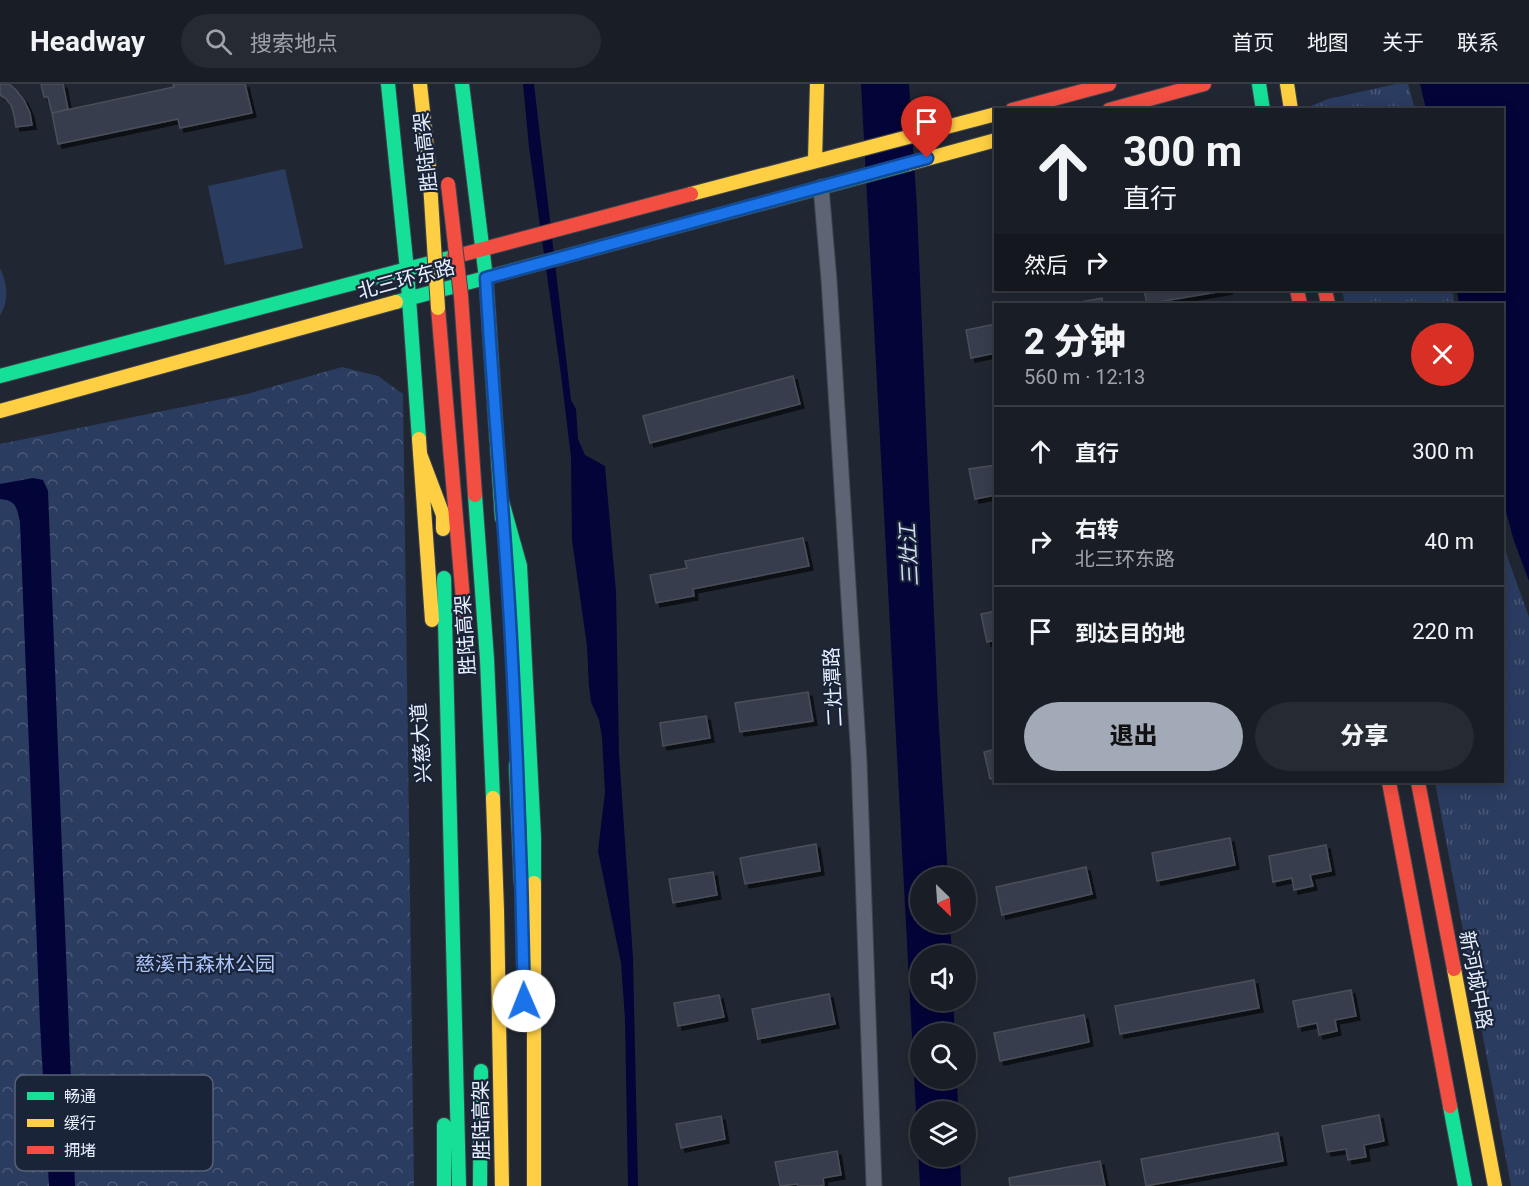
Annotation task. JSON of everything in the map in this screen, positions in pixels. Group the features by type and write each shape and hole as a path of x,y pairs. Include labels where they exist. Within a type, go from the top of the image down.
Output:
{"main road":[{"name":"兴慈大道","path":"388,84 407,270 448,841 444,1186"},
{"name":"胜陆高架","path":"420,84 429,167 436,281 465,625"},
{"path":"462,84 486,278 506,567"},
{"path":"815,161 817,84"},
{"path":"1019,108 1109,84"},
{"path":"1116,108 1204,84"},
{"path":"1259,84 1263,108"},
{"path":"1287,84 1291,108"},
{"name":"北三环东路","path":"0,376 994,115"},
{"name":"北三环东路","path":"0,411 994,141"},
{"name":"胜陆高架","path":"447,175 461,296 487,659 496,911 502,1186"},
{"path":"420,454 442,515 443,547"},
{"path":"501,498 520,566 534,837 534,1186"},
{"path":"444,569 459,1186"},
{"path":"509,613 515,730"},
{"path":"516,754 525,1069 524,1186"},
{"path":"1389,783 1465,1186"},
{"name":"新河城中路","path":"1418,783 1495,1186"},
{"name":"胜陆高架","path":"480,1058 480,1186"}],"street":[{"name":"二灶潭路","path":"821,187 830,280 859,761 874,1186"}],"green space":[{"path":"1396,84 1408,84 1415,108 1308,108 1328,99"},
{"path":"285,169 303,248 225,265 208,186"},
{"path":"0,268 5,280 6,292 5,304 0,316"},
{"path":"1342,291 1453,291 1454,303 1345,303"},
{"name":"慈溪市森林公园","path":"342,367 378,376 403,394 414,1186 0,1186 0,444 247,394"},
{"path":"1504,541 1507,556 1529,617 1529,1186 1511,1186 1435,783 1504,783"}],"water":[{"path":"523,84 534,84 571,400 576,409 578,439 585,455 605,466 616,592 619,754 633,958 638,1186 628,1186 625,1019 621,963 598,851 605,792 602,737 599,720 591,702 589,686 587,646 572,540 571,457 529,147"},
{"name":"三灶江","path":"861,84 909,84 917,208 938,710 947,867 910,867 910,933 951,933 951,945 910,945 910,999"},
{"path":"1420,84 1529,84 1529,581 1514,541 1504,505 1504,303 1459,303 1457,291 1504,291 1504,108 1426,108"},
{"path":"33,478 43,480 48,491 71,1075 43,1075 20,522 13,503 0,499 0,484"},
{"path":"911,1011 954,1011 954,1023 911,1023"},
{"path":"915,1089 957,1089 958,1101 915,1101"},
{"path":"919,1167 960,1167 961,1186 920,1186"},
{"path":"48,1171 74,1171 75,1186 49,1186"}],"building":[{"path":"0,84 9,84 24,100 32,125 16,127 11,105 0,95"},
{"path":"41,84 63,84 68,109 52,113 48,97 44,97"},
{"path":"173,84 245,84 252,113 180,128 178,119 58,144 52,113 174,87"},
{"path":"1144,291 1223,291 1153,303 1147,303"},
{"path":"1102,298 1103,303 1074,303"},
{"path":"994,324 994,353 971,358 966,330"},
{"path":"793,376 800,404 650,443 643,416"},
{"path":"994,465 994,495 975,499 969,469"},
{"path":"803,538 809,566 693,589 694,596 656,603 650,575 687,568 685,561"},
{"path":"994,611 994,640 987,642 981,614"},
{"path":"808,692 813,721 740,732 735,703"},
{"path":"706,716 710,738 663,746 660,723"},
{"path":"994,750 994,778 990,779 984,752"},
{"path":"1230,838 1235,865 1157,881 1152,853"},
{"path":"816,844 820,871 745,884 740,858"},
{"path":"1326,845 1331,871 1310,875 1313,886 1294,890 1292,878 1273,882 1269,856"},
{"path":"1086,867 1092,894 1002,915 996,887"},
{"path":"713,872 717,895 673,903 669,879"},
{"path":"1254,980 1259,1008 1120,1034 1115,1006"},
{"path":"1351,990 1356,1016 1335,1020 1337,1031 1319,1035 1317,1023 1298,1027 1293,1001"},
{"path":"829,994 835,1024 758,1039 752,1009"},
{"path":"719,995 724,1017 678,1026 674,1003"},
{"path":"1084,1015 1089,1042 1000,1061 994,1033"},
{"path":"1379,1115 1384,1141 1364,1145 1366,1157 1348,1160 1346,1149 1327,1152 1322,1126"},
{"path":"721,1116 725,1139 681,1148 676,1124"},
{"path":"1278,1133 1283,1161 1146,1186 1141,1159"},
{"path":"837,1151 841,1175 823,1178 824,1185 780,1186 775,1162"},
{"path":"1100,1161 1105,1186 1010,1186 1009,1178"}],"traffic: fast":[{"path":"388,84 407,270 419,439"},
{"path":"462,84 486,278 502,518"},
{"path":"1259,84 1263,108"},
{"path":"396,302 908,164"},
{"path":"0,376 453,257"},
{"path":"475,495 487,659 493,798"},
{"path":"501,498 520,566 534,837 534,883"},
{"path":"444,578 459,1186"},
{"path":"516,765 521,883"},
{"path":"480,1186 481,1071"},
{"path":"1450,1106 1465,1186"},
{"path":"444,1125 444,1186"}],"traffic: slow":[{"path":"420,84 429,167 438,308"},
{"path":"815,161 817,84"},
{"path":"1287,84 1291,108"},
{"path":"691,194 994,115"},
{"path":"908,164 994,141"},
{"path":"0,411 396,302"},
{"path":"419,439 432,620"},
{"path":"420,454 443,515 443,529"},
{"path":"493,798 502,1186"},
{"path":"534,883 534,1186"},
{"path":"1454,969 1495,1186"}],"traffic: jam":[{"path":"1019,108 1109,84"},
{"path":"1116,108 1204,84"},
{"path":"448,184 461,296"},
{"path":"453,257 691,194"},
{"path":"1297,291 1300,303"},
{"path":"1325,291 1328,303"},
{"path":"461,296 475,495"},
{"path":"438,308 464,611"},
{"path":"1389,783 1450,1106"},
{"path":"1418,783 1454,969"}],"route":[{"path":"524,1001 512,658 486,278 927,158"}]}
